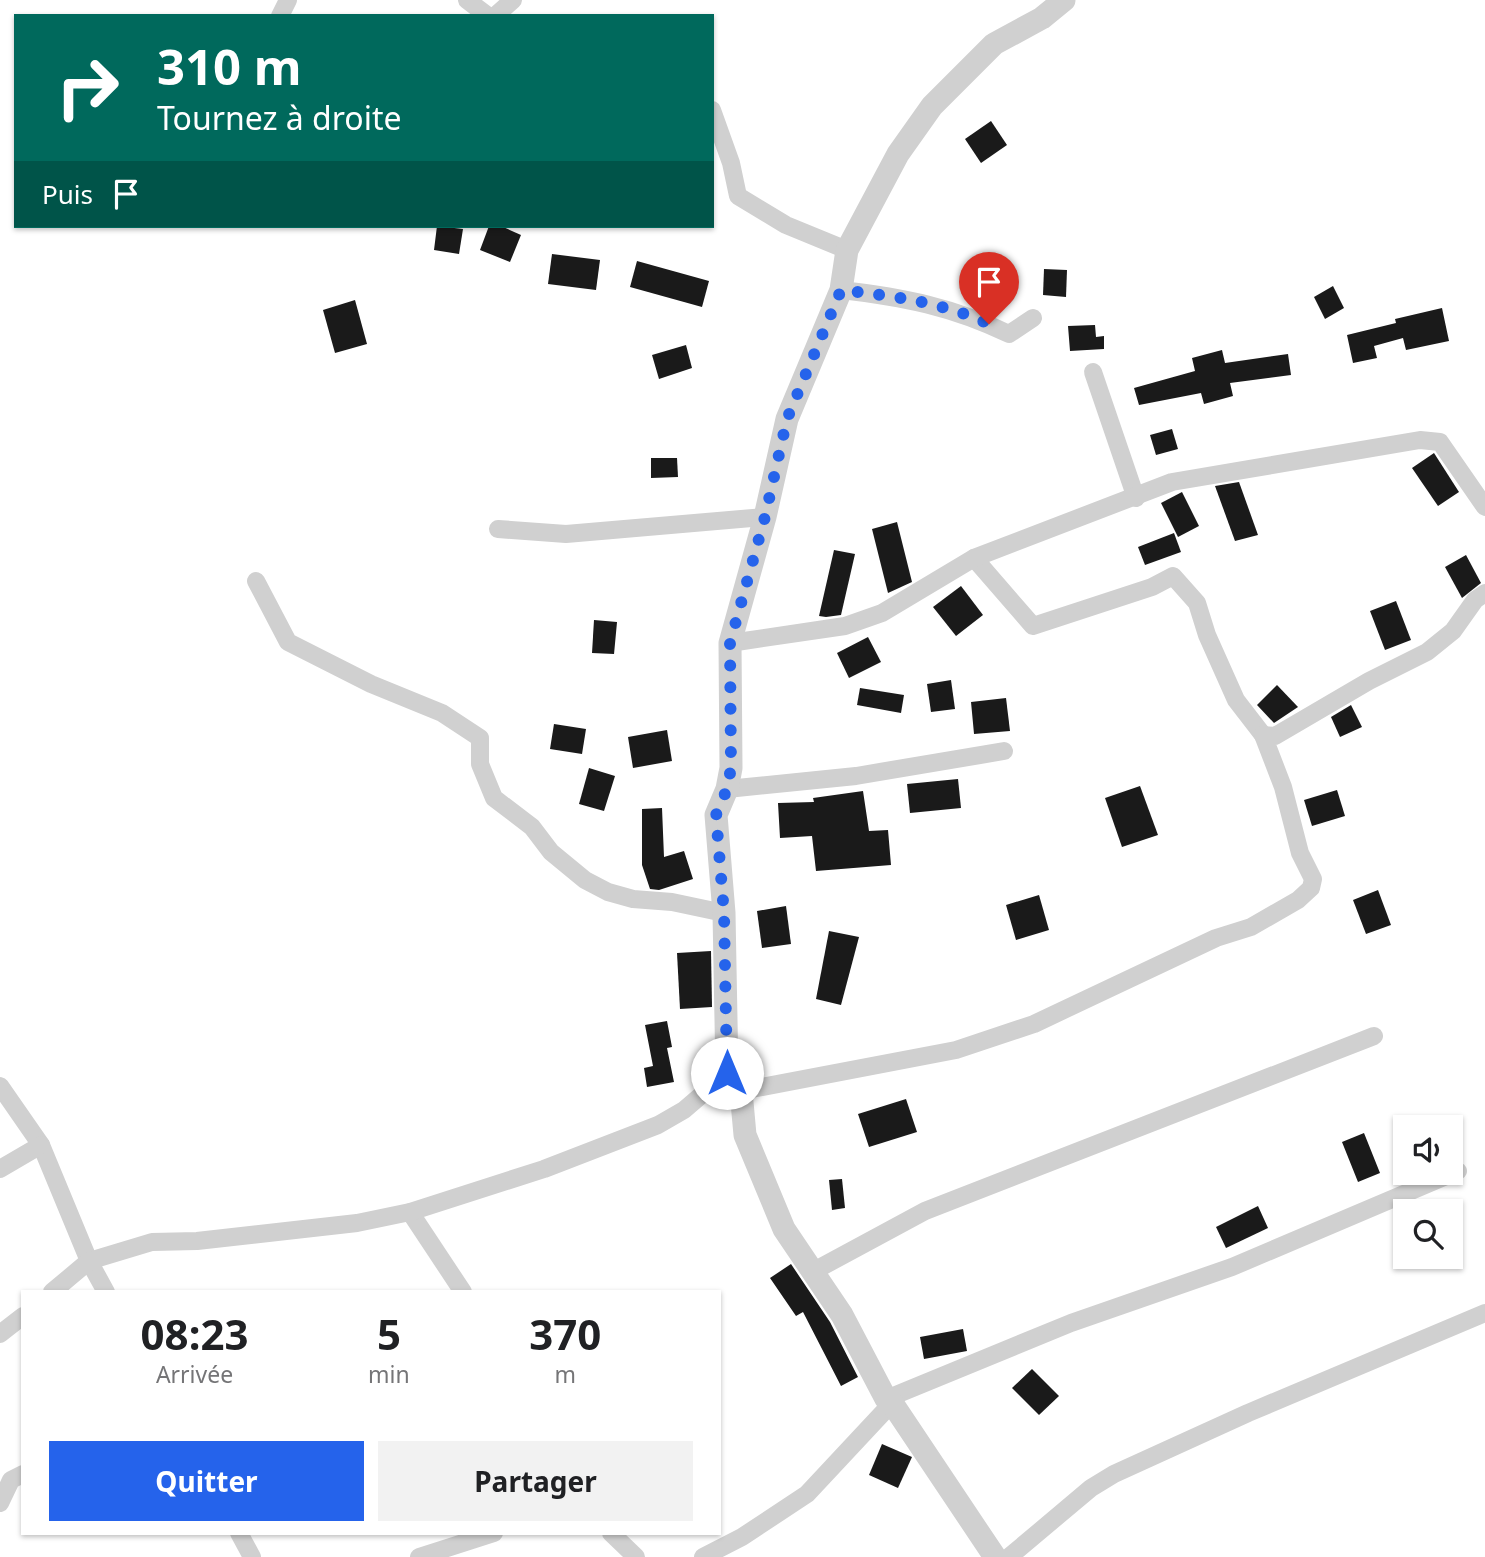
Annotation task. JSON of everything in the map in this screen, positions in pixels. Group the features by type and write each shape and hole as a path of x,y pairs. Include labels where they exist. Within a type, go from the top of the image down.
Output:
{"street":[{"path":"467,0 485,14"},
{"path":"497,14 513,0"},
{"path":"995,1557 889,1401 842,1315 784,1229 745,1135 734,1082 716,815 727,789 731,768 730,643 765,517 787,419 841,290 847,250 898,154 932,106 971,71 993,44 1042,18 1064,0"},
{"path":"714,116 731,163 738,196 786,226 847,250"},
{"path":"841,290 905,298 969,314 1009,334 1033,318"},
{"path":"1093,372 1136,498"},
{"path":"730,643 845,626 883,614 974,558 1172,482 1420,440 1440,442 1485,507"},
{"path":"498,529 566,534 765,517"},
{"path":"54,1290 89,1261 152,1242 197,1241 343,1224 410,1212 544,1169 658,1125 734,1082 956,1051 1034,1024 1216,939 1251,927 1298,900 1311,888 1313,879 1300,853 1283,787 1263,734 1236,700 1207,635 1197,603 1173,576 1152,587 1033,626 974,558"},
{"path":"256,581 288,642 371,684 442,713 480,738 480,764 494,798 532,827 551,852 585,880 608,892 633,899 672,902 724,913"},
{"path":"1263,734 1275,736 1369,681 1427,652 1452,631 1475,600 1485,593"},
{"path":"727,789 856,776 1004,751"},
{"path":"812,1272 925,1211 1374,1037"},
{"path":"0,1086 41,1145 89,1261 105,1290"},
{"path":"0,1170 41,1145"},
{"path":"704,1557 742,1537 807,1494 889,1401 1071,1324 1232,1267 1425,1185"},
{"path":"410,1212 462,1290"},
{"path":"1009,1557 1091,1488 1114,1474 1248,1413 1485,1313"},
{"path":"0,1334 21,1318"},
{"path":"0,1503 11,1480 21,1475"},
{"path":"240,1535 252,1557"},
{"path":"419,1557 488,1535"},
{"path":"613,1535 636,1557"}],"building":[{"path":"991,121 1007,145 981,163 965,139"},
{"path":"437,228 463,229 459,254 434,250"},
{"path":"488,228 505,228 521,235 510,262 480,250"},
{"path":"552,254 600,260 596,290 548,284"},
{"path":"637,261 709,281 702,307 630,287"},
{"path":"1044,269 1067,270 1066,297 1043,295"},
{"path":"1333,286 1344,308 1325,319 1314,297"},
{"path":"355,300 367,344 335,353 323,310"},
{"path":"1442,308 1449,341 1406,350 1403,338 1374,346 1377,358 1353,363 1347,335 1396,323 1395,319"},
{"path":"1095,325 1096,337 1104,336 1104,349 1070,351 1068,326"},
{"path":"686,345 692,368 659,379 652,355"},
{"path":"1222,350 1225,363 1288,354 1291,375 1230,383 1233,396 1204,404 1201,393 1139,405 1134,388 1195,371 1192,358"},
{"path":"1172,429 1178,449 1156,455 1150,435"},
{"path":"1434,453 1459,492 1438,506 1412,468"},
{"path":"651,458 677,458 678,477 651,478"},
{"path":"1239,482 1258,535 1235,541 1215,486"},
{"path":"1182,492 1199,526 1178,537 1161,503"},
{"path":"897,522 912,582 888,593 872,529"},
{"path":"1174,533 1181,552 1145,565 1138,547"},
{"path":"834,550 855,554 841,615 819,616"},
{"path":"1466,555 1481,583 1462,598 1445,567"},
{"path":"961,586 983,615 956,636 933,607"},
{"path":"1396,601 1411,640 1385,650 1370,611"},
{"path":"594,620 617,622 614,654 592,653"},
{"path":"868,637 881,662 849,678 837,653"},
{"path":"951,680 955,709 931,712 927,684"},
{"path":"1277,685 1298,707 1274,723 1257,705"},
{"path":"860,688 904,695 901,713 857,705"},
{"path":"1006,698 1010,731 974,734 971,702"},
{"path":"1351,705 1362,727 1340,737 1331,717"},
{"path":"554,724 586,729 582,754 550,749"},
{"path":"667,730 672,761 633,768 628,737"},
{"path":"589,768 615,776 604,811 579,804"},
{"path":"958,779 961,808 910,813 907,784"},
{"path":"1140,786 1158,835 1122,847 1105,798"},
{"path":"1337,790 1345,816 1312,826 1304,800"},
{"path":"863,791 869,831 888,830 891,865 816,871 812,836 780,838 778,803 814,802 813,798"},
{"path":"662,808 664,857 684,851 693,879 659,890 650,889 642,865 642,809"},
{"path":"1378,890 1391,925 1366,934 1353,900"},
{"path":"1039,895 1049,930 1016,940 1006,905"},
{"path":"786,906 791,944 762,948 757,911"},
{"path":"829,931 859,937 841,1005 816,999"},
{"path":"711,951 712,1007 680,1009 677,953"},
{"path":"667,1021 672,1047 667,1048 674,1082 647,1087 644,1068 653,1066 645,1025"},
{"path":"906,1099 917,1132 869,1147 858,1114"},
{"path":"1364,1133 1380,1173 1358,1182 1342,1142"},
{"path":"842,1179 845,1208 832,1210 829,1180"},
{"path":"1258,1206 1268,1228 1226,1248 1216,1227"},
{"path":"791,1264 830,1322 858,1377 841,1386 803,1312 796,1316 770,1278"},
{"path":"963,1329 967,1351 924,1359 920,1337"},
{"path":"1032,1369 1059,1396 1039,1415 1012,1388"},
{"path":"882,1444 912,1457 898,1488 869,1475"}],"route":[{"path":"727,1073 724,913 716,815 727,789 731,768 730,643 765,517 787,419 841,290 905,298 969,314 989,324"}]}
